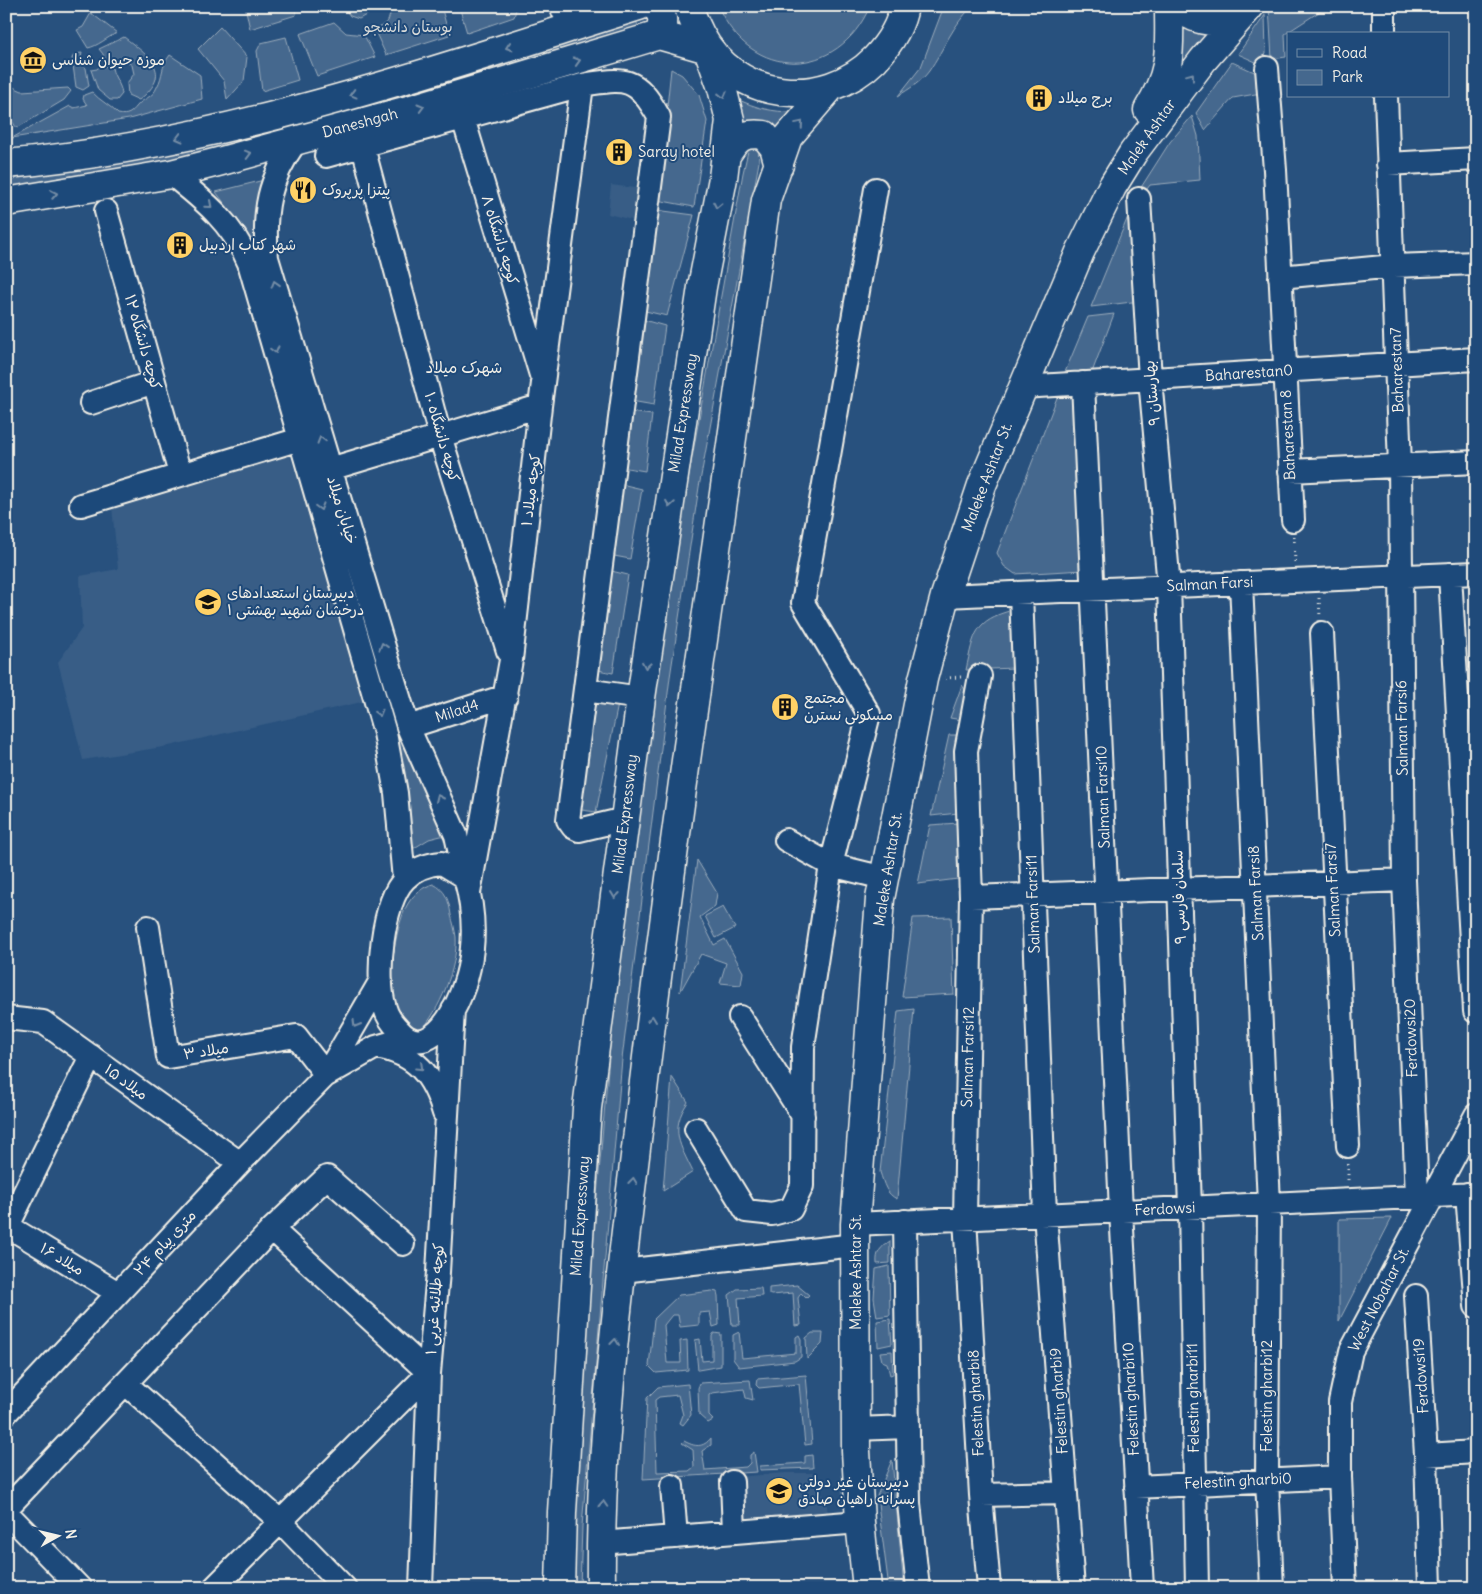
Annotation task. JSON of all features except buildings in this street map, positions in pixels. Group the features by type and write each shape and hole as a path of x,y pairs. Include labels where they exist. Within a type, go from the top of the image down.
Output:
{"main road":[{"path":"655,6 662,16 662,26 659,35 708,49"},
{"path":"689,6 690,14 708,49 732,72 762,88 796,93 830,88 862,72 887,46 903,14 904,6"},
{"name":"Malek Ashtar","path":"1112,187 1116,159 1162,88 1168,68 1169,6"},
{"path":"1178,6 1192,17 1207,21 1223,21 1238,15 1250,6"},
{"name":"Malek Ashtar","path":"1112,187 1133,154 1186,82 1250,6"},
{"name":"Daneshgah","path":"6,164 160,143 214,130 406,80 617,9"},
{"name":"Daneshgah","path":"6,202 171,174 296,141 360,135 460,107 659,35"},
{"name":"Milad Expressway","path":"560,1588 562,1512 587,1108 640,698 702,287 730,120 722,88 708,49"},
{"path":"601,1588 600,1543 608,1416 622,1271 666,902 766,200 788,137 830,88"},
{"path":"725,157 735,141 749,133 764,135 774,147 778,165"},
{"name":"Maleke Ashtar St.","path":"868,1588 860,1522 856,1429 855,1235 880,899 922,679 945,596 982,485 1022,387 1080,252 1112,187"}],"street":[{"path":"1384,6 1384,32"},
{"name":"Baharestan 8","path":"1267,68 1275,170 1293,520"},
{"path":"460,107 619,79 629,83 647,96 659,117 568,820 572,827 579,830 625,819"},
{"name":"کوچه میلاد ۱","path":"467,885 486,807 506,696 540,406 582,85"},
{"name":"Baharestan7","path":"1386,98 1394,266 1400,466 1400,576"},
{"name":"کوچه دانشگاه ۸","path":"460,107 544,383"},
{"path":"326,156 360,135"},
{"name":"کوچه دانشگاه ۱۰","path":"360,135 440,436 511,660"},
{"name":"خیابان میلاد","path":"296,141 282,161 272,181 258,261 300,439 384,733 396,793 404,880"},
{"path":"1388,164 1476,159"},
{"name":"خیابان میلاد","path":"171,174 215,210 240,242 258,261 330,469 408,727 456,835 473,910 474,937 470,967 453,1010"},
{"path":"696,1129 746,1211 772,1214 791,1209 802,1186 803,1047 831,864 869,714 803,603 876,189"},
{"name":"بهارستان ۹","path":"1139,199 1150,379 1169,586"},
{"name":"کوچه دانشگاه ۱۲","path":"106,211 180,474"},
{"path":"1280,277 1394,266 1476,263"},
{"name":"Baharestan0","path":"1022,387 1476,359"},
{"path":"91,403 154,382"},
{"name":"Salman Farsi10","path":"1083,383 1121,1211"},
{"path":"330,469 540,406"},
{"path":"82,505 300,439"},
{"path":"1290,471 1476,462"},
{"name":"Salman Farsi","path":"945,596 1476,573"},
{"path":"1450,574 1471,874 1475,1011"},
{"name":"Salman Farsi6","path":"1400,576 1404,880"},
{"name":"Salman Farsi8","path":"1241,583 1269,1204"},
{"name":"سلمان فارسی ۹","path":"1169,586 1190,1208"},
{"name":"Salman Farsi11","path":"1021,593 1045,1214"},
{"name":"Salman Farsi7","path":"1322,633 1333,882 1348,1146"},
{"name":"Salman Farsi12","path":"965,1218 971,897 966,751 980,676"},
{"path":"585,690 640,698"},
{"name":"Milad4","path":"408,727 506,696"},
{"path":"450,822 472,823 479,820 486,807"},
{"path":"786,840 831,864 884,878"},
{"path":"406,1038 388,1017 380,982 380,955 395,899 404,880 428,864 442,863 467,885"},
{"path":"971,897 1404,880"},
{"name":"Ferdowsi20","path":"1404,880 1425,1196"},
{"name":"میلاد ۳","path":"148,927 168,1057 296,1036 326,1075"},
{"path":"326,1075 380,982"},
{"path":"326,1075 376,1047 406,1038 415,1040 432,1037 441,1029 453,1010"},
{"name":"کوچه طلائیه غربی ۱","path":"421,1588 429,1373 453,1010"},
{"path":"740,1017 803,1116"},
{"name":"میلاد ۱۵","path":"6,1018 43,1022 240,1163"},
{"path":"376,1047 393,1050 418,1064 426,1073 440,1098 447,1121"},
{"path":"7,1225 91,1056"},
{"name":"۲۴ متری پیام","path":"6,1414 240,1163 326,1075"},
{"name":"West Nobahar St.","path":"1345,1588 1340,1477 1340,1402 1351,1351 1425,1196 1476,1115"},
{"path":"80,1588 6,1511 272,1230 327,1177 403,1244"},
{"path":"1471,1194 1476,1306"},
{"name":"Ferdowsi","path":"622,1271 855,1235 905,1222 1471,1194"},
{"name":"Felestin gharbi12","path":"1269,1204 1267,1479 1272,1588"},
{"name":"Felestin gharbi11","path":"1190,1208 1197,1588"},
{"name":"Felestin gharbi10","path":"1121,1211 1142,1588"},
{"name":"Felestin gharbi9","path":"1045,1214 1073,1588"},
{"name":"Felestin gharbi8","path":"965,1218 981,1495 989,1588"},
{"path":"905,1222 909,1503 918,1588"},
{"name":"میلاد ۱۶","path":"7,1225 118,1293"},
{"path":"214,1588 429,1373 272,1230"},
{"name":"Ferdowsi19","path":"1416,1296 1426,1455 1430,1588"},
{"path":"126,1384 280,1521 345,1588"},
{"path":"856,1429 908,1427"},
{"path":"1426,1455 1476,1452"},
{"name":"Felestin gharbi0","path":"1136,1488 1267,1479 1340,1477"},
{"path":"732,1482 734,1532"},
{"path":"672,1486 676,1537"},
{"path":"981,1495 1066,1493"},
{"path":"600,1543 860,1522"}],"path":[{"path":"1293,520 1322,633"},
{"path":"1348,1146 1349,1200"}],"shaded area":[{"path":"611,185 643,189 640,222 608,214"},
{"name":"دبیرستان استعدادهای درخشان شهید بهشتی ۱","path":"281,450 290,455 366,701 169,746 83,760 58,662 82,628 80,576 118,569 112,507"},
{"name":"دبیرستان غیر دولتی پسرانه راهیان صادق","path":"813,1473 827,1506 828,1517 740,1526 736,1477"}],"green space":[{"path":"245,6 295,6 296,15 250,29"},
{"name":"بوستان دانشجو","path":"343,6 373,6 368,14 359,19 350,16"},
{"name":"بوستان دانشجو","path":"396,6 441,6 449,35 386,55 375,31 388,21 392,8"},
{"name":"بوستان دانشجو","path":"459,6 517,6 514,17 467,33"},
{"path":"718,6 870,6 856,31 837,48 816,59 794,62 772,59 751,48 732,31"},
{"path":"944,6 973,6 954,29 926,75 898,96 921,67"},
{"path":"1269,6 1319,6 1322,10 1285,34 1286,57 1272,59"},
{"path":"91,13 117,33 88,48 77,30 83,27"},
{"path":"1265,15 1266,54 1258,63 1238,54"},
{"path":"635,20 638,25 636,31 220,154 13,187 13,182 18,177 224,143"},
{"path":"1175,21 1211,34 1178,77"},
{"name":"بوستان دانشجو","path":"334,22 346,33 364,35 375,57 317,76 300,34"},
{"path":"220,27 247,57 244,81 227,100 224,81 198,49"},
{"path":"124,37 149,58 154,65 156,73 155,81 150,90 139,100 128,95 127,83 134,74 132,65 124,60 114,65 104,61 103,54 99,49"},
{"path":"286,37 298,80 262,91 257,51 261,43"},
{"path":"82,53 80,62 86,68 89,86 83,90 76,87 72,58 75,54"},
{"path":"170,55 200,75 202,99 129,119 12,138 70,106 74,108 87,105 83,99 84,95 92,92 118,114 124,115 129,113 155,91"},
{"path":"1232,62 1261,75 1261,93 1233,98 1205,130 1196,113"},
{"path":"101,65 112,68 122,94 117,100 110,100 98,90 91,70 97,69"},
{"path":"671,69 682,75 699,95 707,121 694,207 657,200"},
{"path":"13,87 22,91 68,88 71,91 64,100 17,128 11,118 9,108"},
{"path":"737,99 764,109 794,112 782,135 738,130"},
{"path":"1192,116 1198,136 1200,180 1150,185 1144,193 1140,189 1170,142"},
{"path":"758,146 759,162 699,487 670,677 622,1059 582,1526 580,1588 571,1588 580,1392 610,1046 652,710 685,497 743,173 749,147"},
{"path":"264,180 257,247 216,192"},
{"path":"1136,197 1140,301 1091,307"},
{"path":"656,210 694,215 667,316 641,310"},
{"path":"1114,314 1091,375 1063,377 1088,317"},
{"path":"640,319 665,326 654,405 631,401"},
{"path":"1058,395 1079,395 1084,570 1015,574 1004,566 997,553"},
{"path":"629,412 652,415 645,471 621,467"},
{"path":"621,484 642,489 630,559 609,555"},
{"path":"607,570 628,575 613,673 593,669"},
{"path":"355,588 399,736 449,834 429,839 411,850 405,782"},
{"path":"1013,610 1014,668 966,670 971,647 978,630 990,619"},
{"path":"962,685 969,696 968,721 950,718"},
{"path":"591,697 618,704 596,812 575,809"},
{"path":"949,735 964,735 958,813 931,816"},
{"path":"958,823 958,879 918,884 930,825"},
{"path":"697,860 717,893 715,906 700,917 714,945 725,939 743,972 741,985 720,983 726,963 701,954 680,992"},
{"path":"433,884 441,889 448,901 456,934 456,949 446,988 434,1013 420,1032 403,1029 393,999 392,964 397,935 404,911 417,893"},
{"path":"723,907 735,928 716,938 705,916"},
{"path":"951,917 954,994 902,997 913,918"},
{"path":"914,1009 897,1199 888,1191 880,1172 898,1011"},
{"path":"672,1077 688,1102 679,1121 678,1137 693,1172 663,1191"},
{"path":"1392,1218 1339,1321 1339,1219"},
{"path":"890,1241 890,1263 877,1264 879,1251"},
{"path":"889,1266 890,1315 877,1317 874,1298 876,1269"},
{"path":"797,1285 809,1295 806,1298 801,1293 798,1298 801,1325 795,1326 793,1293 771,1295 769,1294 769,1288"},
{"path":"761,1288 762,1296 738,1298 740,1325 732,1325 729,1295 737,1289"},
{"path":"717,1292 718,1296 719,1325 713,1327 710,1312 699,1313 699,1325 680,1327 678,1315 672,1315 664,1325 667,1363 681,1363 680,1341 687,1340 688,1370 656,1373 649,1366 654,1319 679,1295"},
{"path":"890,1319 892,1344 878,1347 877,1321"},
{"path":"739,1332 742,1358 796,1353 796,1337 799,1335 801,1339 801,1357 795,1361 739,1367 733,1359 733,1335"},
{"path":"714,1333 721,1334 721,1366 698,1370 695,1340 700,1339 702,1361 712,1360 712,1336"},
{"path":"812,1333 823,1333 822,1344 807,1359 806,1338"},
{"path":"892,1351 893,1374 890,1375 887,1363 882,1361 880,1352"},
{"path":"806,1375 812,1444 805,1445 799,1384 759,1388 756,1385 757,1379"},
{"path":"750,1380 753,1400 746,1398 744,1389 712,1393 709,1395 709,1416 713,1420 708,1423 699,1415 698,1388 700,1383"},
{"path":"688,1384 691,1415 683,1425 680,1423 683,1415 678,1395 659,1397 655,1400 657,1472 689,1471 694,1467 693,1450 682,1443 684,1441 702,1445 711,1438 711,1445 702,1451 705,1470 746,1467 750,1463 750,1455 754,1452 757,1472 643,1479 647,1398 658,1387"},
{"path":"812,1455 813,1468 760,1470 760,1466 805,1463 805,1456"},
{"path":"892,1460 904,1588 889,1588 877,1496"}],"place":[{"name":"موزه حیوان شناسی","path":"33,60"},
{"name":"برج میلاد","path":"1039,98"},
{"name":"Saray hotel","path":"619,152"},
{"name":"پیتزا پرپروک","path":"303,190"},
{"name":"شهر کتاب اردبیل","path":"180,245"},
{"name":"دبیرستان استعدادهای درخشان شهید بهشتی ۱","path":"208,602"},
{"name":"مجتمع مسکونی نسترن","path":"785,707"},
{"name":"دبیرستان غیر دولتی پسرانه راهیان صادق","path":"779,1491"}],"district":[{"name":"شهرک میلاد","path":"464,367"}]}
